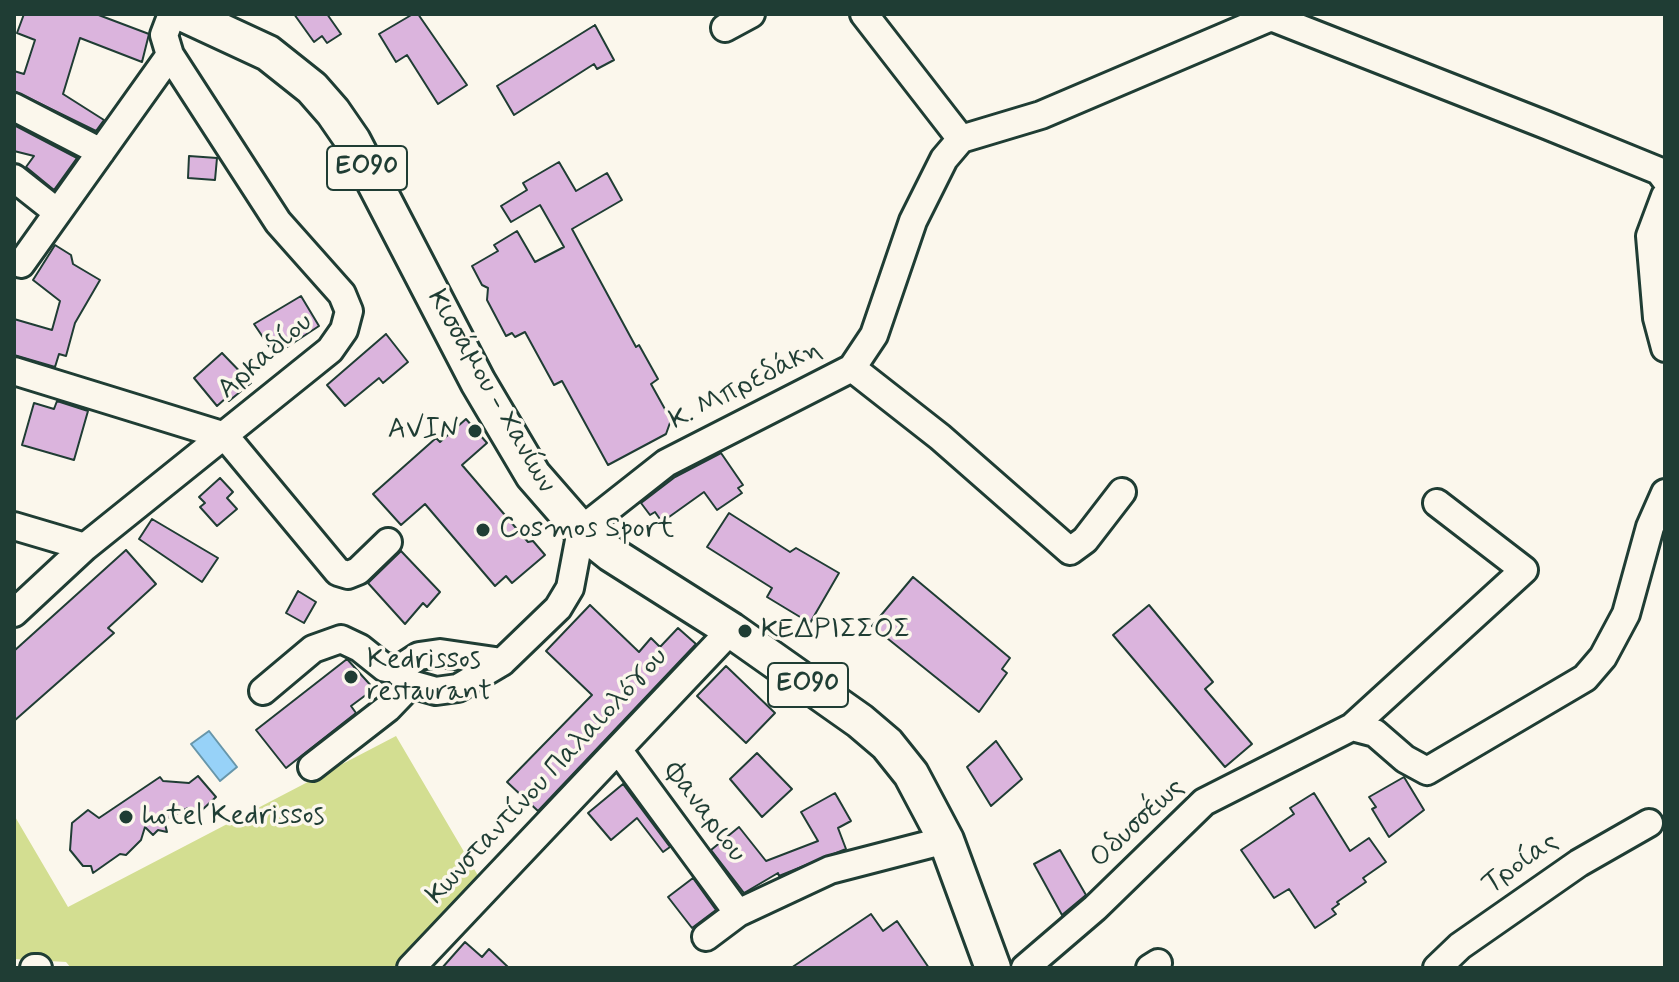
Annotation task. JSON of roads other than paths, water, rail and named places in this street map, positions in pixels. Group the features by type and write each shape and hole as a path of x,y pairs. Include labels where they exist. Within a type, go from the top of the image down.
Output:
{"main road":[{"name":"Κισσάμου - Χανίων","path":"206,17 291,69 333,112 353,141 478,382 533,475 581,530 611,554 731,630 860,721 887,744 911,774 946,840 993,968"}],"street":[{"path":"21,264 170,55 164,35 172,14"},
{"path":"725,28 751,14"},
{"path":"864,14 961,139 1041,115 1271,17 1659,171 1665,179"},
{"name":"Αρκαδίου","path":"14,613 85,547 330,350 344,330 349,311 342,294 278,222 170,55"},
{"path":"14,107 101,152"},
{"name":"Κ. Μπρεδάκη","path":"581,530 666,463 852,368 874,335 913,221 944,159 961,139"},
{"path":"14,178 57,212"},
{"path":"1665,196 1650,236 1657,318 1665,348"},
{"path":"852,368 940,437 1070,551 1085,540 1122,492"},
{"path":"14,371 225,436 338,572 348,575 358,571 388,542"},
{"path":"1352,727 1375,733 1405,759 1427,771 1585,678 1603,657 1626,614 1650,527 1665,493"},
{"name":"Οδυσσέως","path":"1025,968 1095,908 1204,802 1352,727 1524,570 1437,503"},
{"path":"14,526 85,547"},
{"path":"263,691 313,649 341,639 360,648 385,668 436,691 458,688 502,662 558,608 570,588 581,530"},
{"name":"Κωνσταντίνου Παλαιολόγου","path":"411,968 731,630"},
{"path":"312,767 388,708 402,676 419,656 440,653 502,662"},
{"name":"Φαναριου","path":"619,751 738,913"},
{"name":"Τροίας","path":"1437,968 1460,946 1579,863 1649,823"},
{"path":"706,937 738,913 830,870 946,840"}],"water":[{"path":"209,731 237,767 220,781 191,744"}],"place":[{"name":"AVIN","path":"475,431"},
{"name":"Cosmos Sport","path":"483,530"},
{"name":"ΚΕΔΡΙΣΣΟΣ","path":"745,631"},
{"name":"Kedrissos restaurant","path":"351,677"},
{"name":"hotel Kedrissos","path":"126,817"}]}
